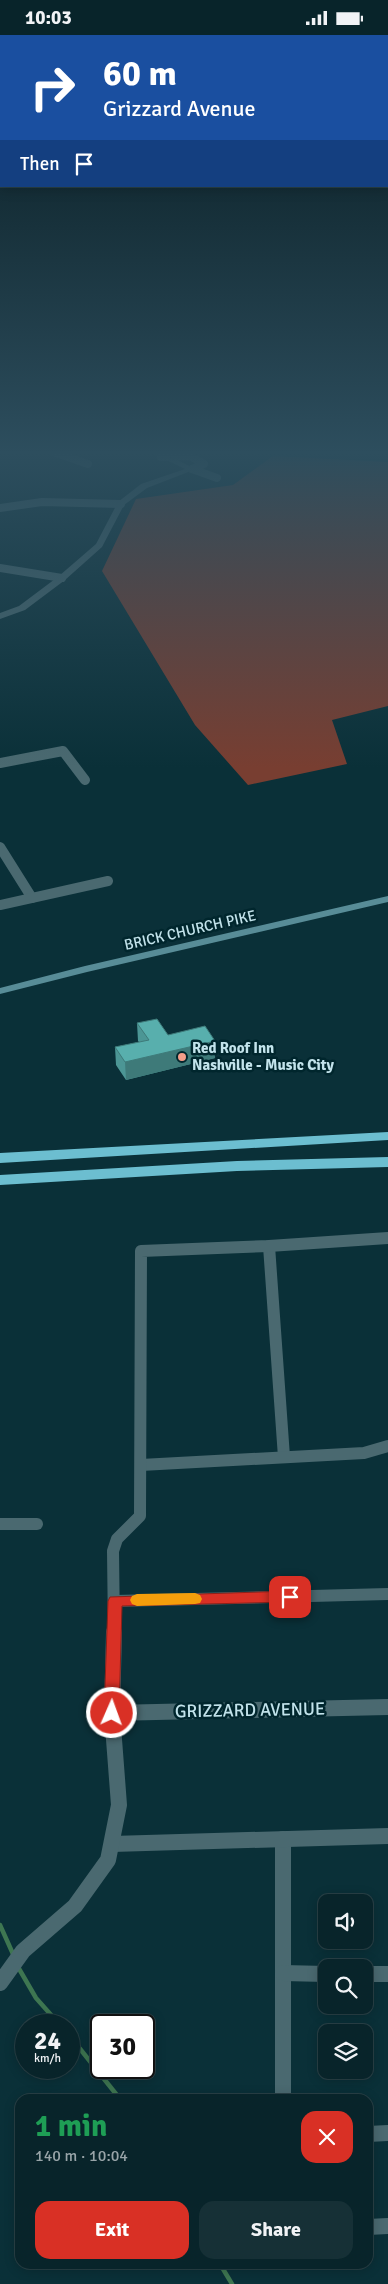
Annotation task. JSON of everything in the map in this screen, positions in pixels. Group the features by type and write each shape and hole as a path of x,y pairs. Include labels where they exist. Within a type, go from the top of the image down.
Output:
{"highway":[{"path":"0,1158 388,1136"},
{"path":"0,1152 156,1149"},
{"path":"0,1180 237,1166 388,1162"},
{"path":"0,1190 138,1181 237,1166"}],"main road":[{"name":"BRICK CHURCH PIKE","path":"0,991 85,969 388,899"}],"street":[{"path":"0,616 22,608 62,578 84,558"},
{"path":"0,568 62,578"},
{"path":"0,763 64,751 85,780"},
{"path":"0,847 32,898"},
{"path":"0,905 108,881"},
{"path":"2,1979 23,1951 75,1906 108,1860 112,1844 119,1805 112,1713 115,1601 113,1551 117,1539 140,1516 142,1465 141,1251 269,1246 388,1238"},
{"path":"269,1246 284,1457"},
{"path":"142,1465 364,1453 388,1446"},
{"path":"0,1524 37,1524"},
{"path":"115,1601 388,1594"},
{"name":"GRIZZARD AVENUE","path":"112,1713 388,1707"},
{"path":"112,1844 388,1836"},
{"path":"283,1839 283,2094"},
{"path":"283,1973 318,1974"},
{"path":"373,1974 388,1974"},
{"path":"373,2134 388,2133"},
{"path":"373,2227 388,2226"}],"shaded area":[{"path":"108,558 388,558 388,706 332,720 347,764 248,785 195,725 102,571"}],"building":[{"path":"157,1019 168,1035 205,1026 215,1041 125,1062 115,1047 149,1040 137,1023"}],"waterway":[{"path":"0,1925 13,1954"},
{"path":"18,1967 36,1998 50,2014"},
{"path":"80,2049 116,2094"},
{"path":"223,2269 232,2284"}],"slow traffic":[{"path":"137,1600 195,1599"}],"place":[{"name":"Red Roof Inn Nashville - Music City","path":"182,1057"}],"route":[{"path":"112,1713 115,1601 290,1597"}]}
